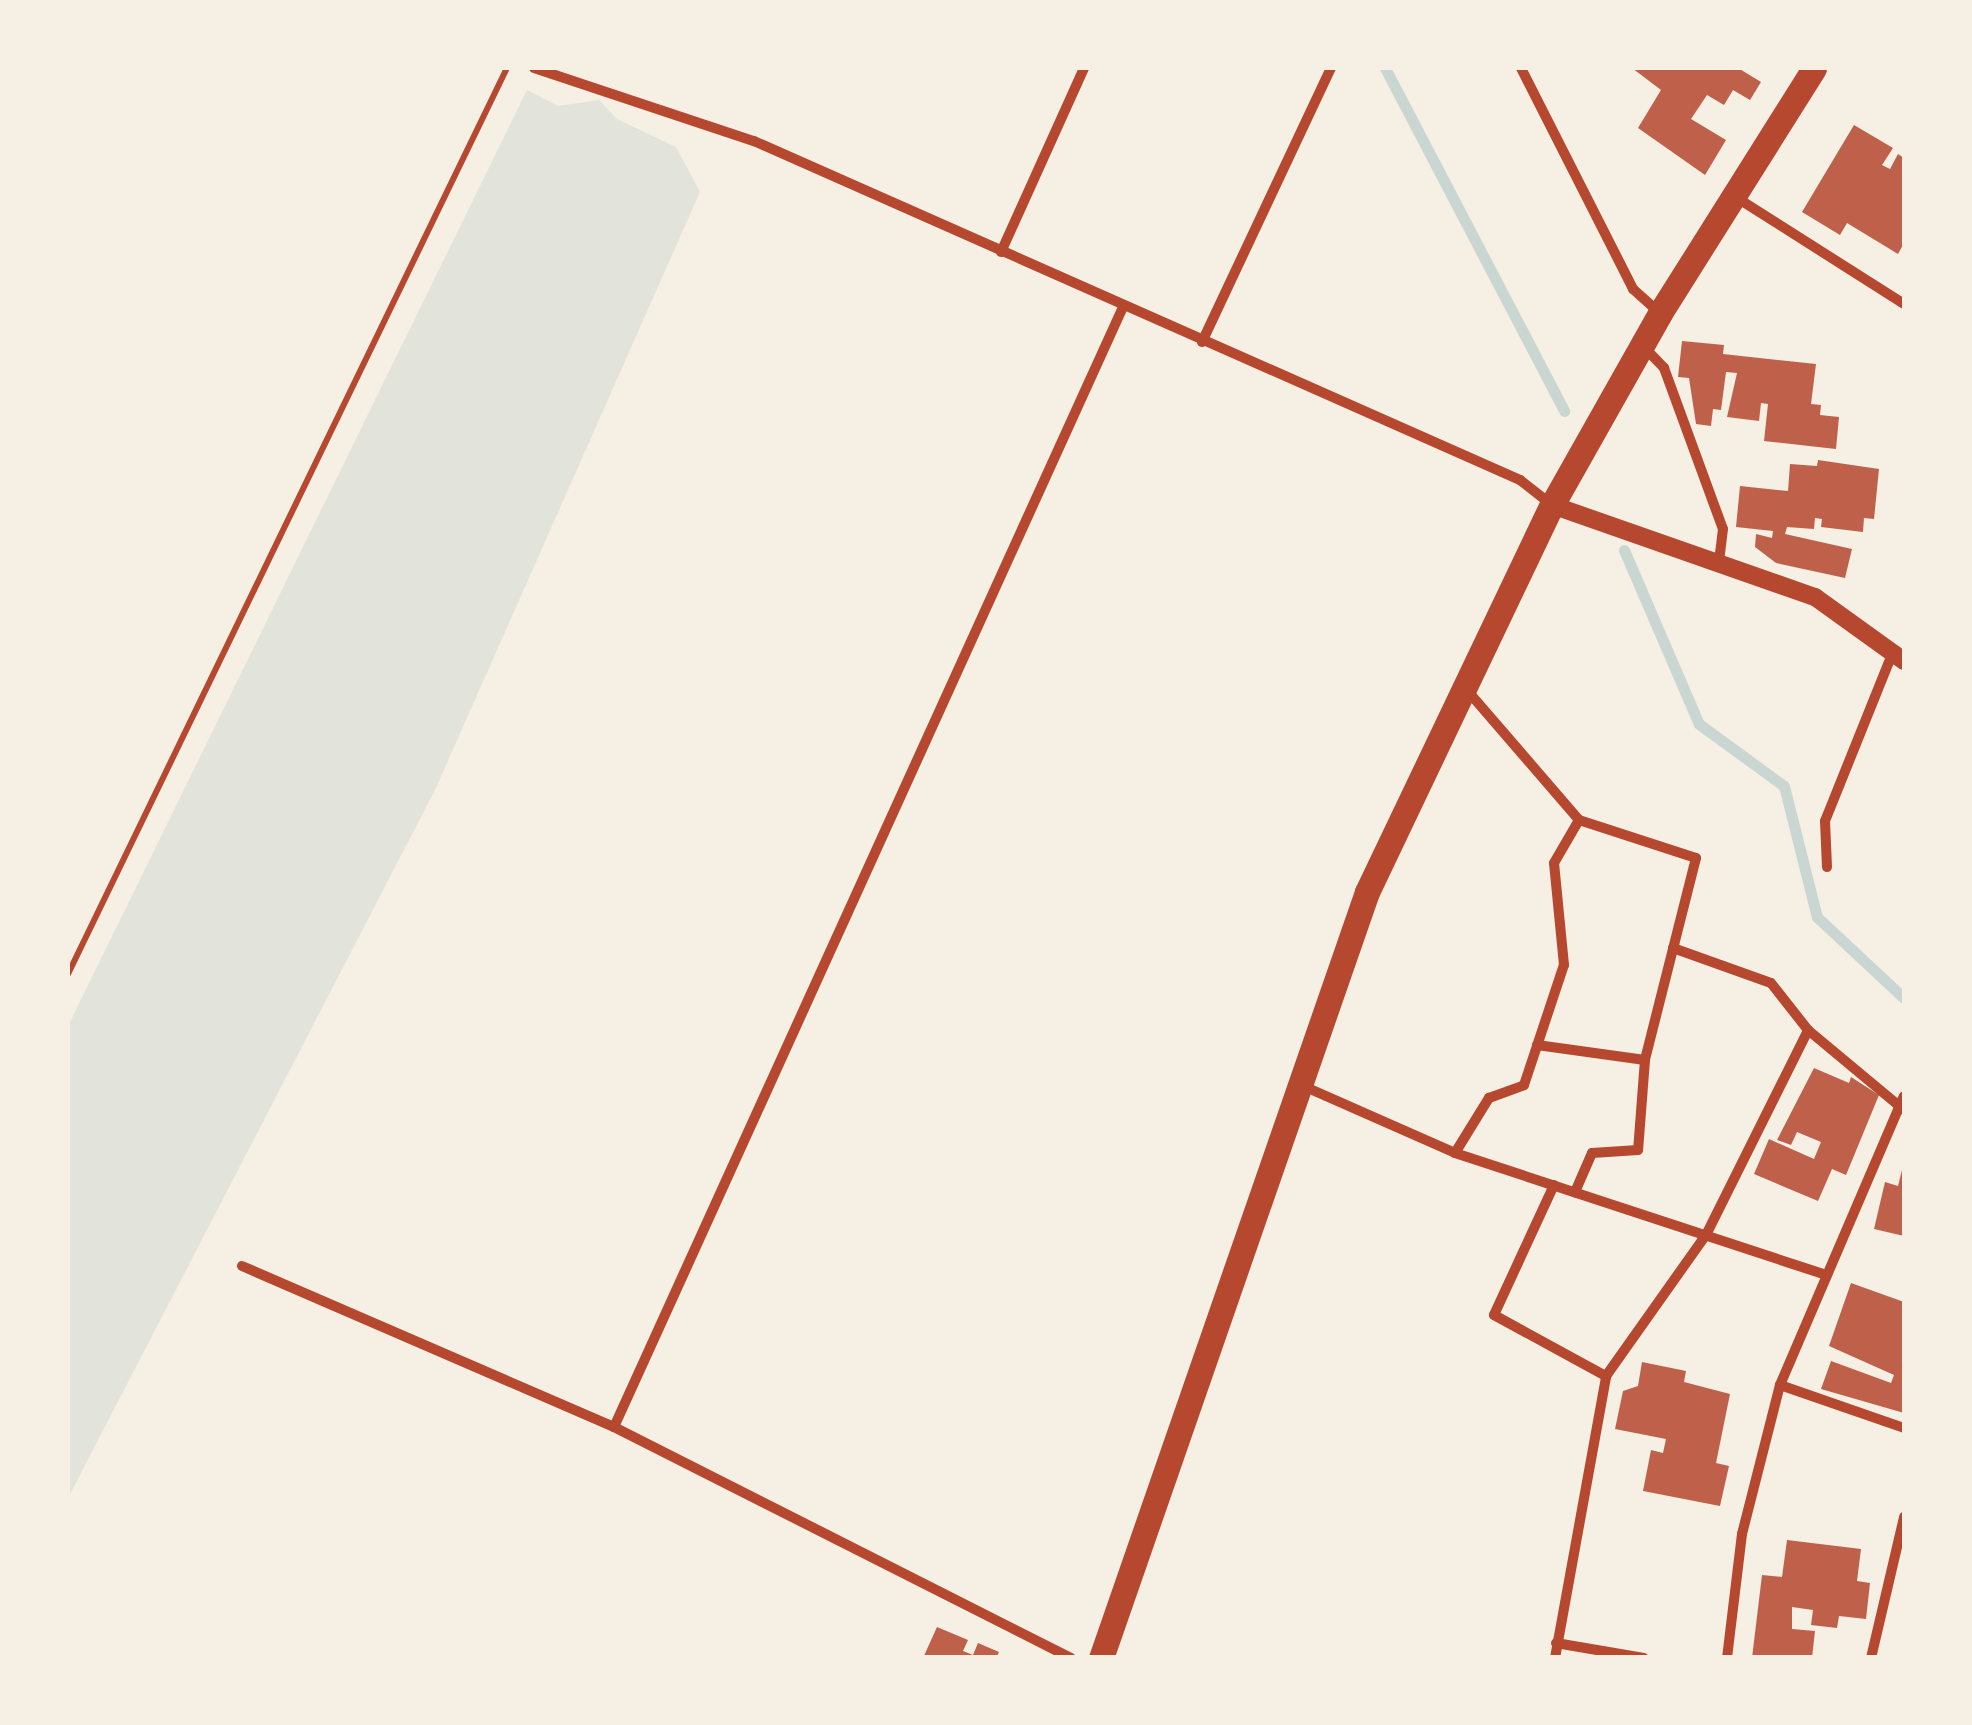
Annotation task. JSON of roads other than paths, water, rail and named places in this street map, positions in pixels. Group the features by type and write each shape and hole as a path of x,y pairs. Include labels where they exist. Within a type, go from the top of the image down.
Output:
{"main road":[{"path":"1101,1658 1297,1083 1367,892 1552,506 1660,313 1814,68"}],"street":[{"path":"534,68 754,142 1520,480 1552,506 1815,597 1899,656 1825,821 1827,867"},
{"path":"1001,252 1084,68"},
{"path":"1202,342 1330,68"},
{"path":"1521,68 1633,288 1660,313"},
{"path":"1734,196 1904,304"},
{"path":"614,1427 1123,307"},
{"path":"1642,345 1664,368 1723,529 1719,564"},
{"path":"1463,686 1579,820 1696,858 1644,1060 1638,1150 1592,1153 1575,1192"},
{"path":"1455,1153 1489,1098 1524,1085 1564,964 1554,863 1579,820"},
{"path":"1673,948 1771,983 1808,1030 1903,1104 1780,1385 1742,1534 1727,1658"},
{"path":"1555,1658 1606,1376 1706,1235 1808,1030"},
{"path":"1537,1045 1644,1060"},
{"path":"1297,1083 1455,1153 1826,1275"},
{"path":"1554,1185 1494,1316 1606,1376"},
{"path":"242,1266 614,1427 1071,1658"},
{"path":"1780,1385 1904,1428"},
{"path":"1871,1658 1899,1559 1904,1517"},
{"path":"1556,1643 1644,1658"}],"waterway":[{"path":"1385,68 1564,411"},
{"path":"1624,550 1699,724 1784,786 1817,917 1904,998"}]}
